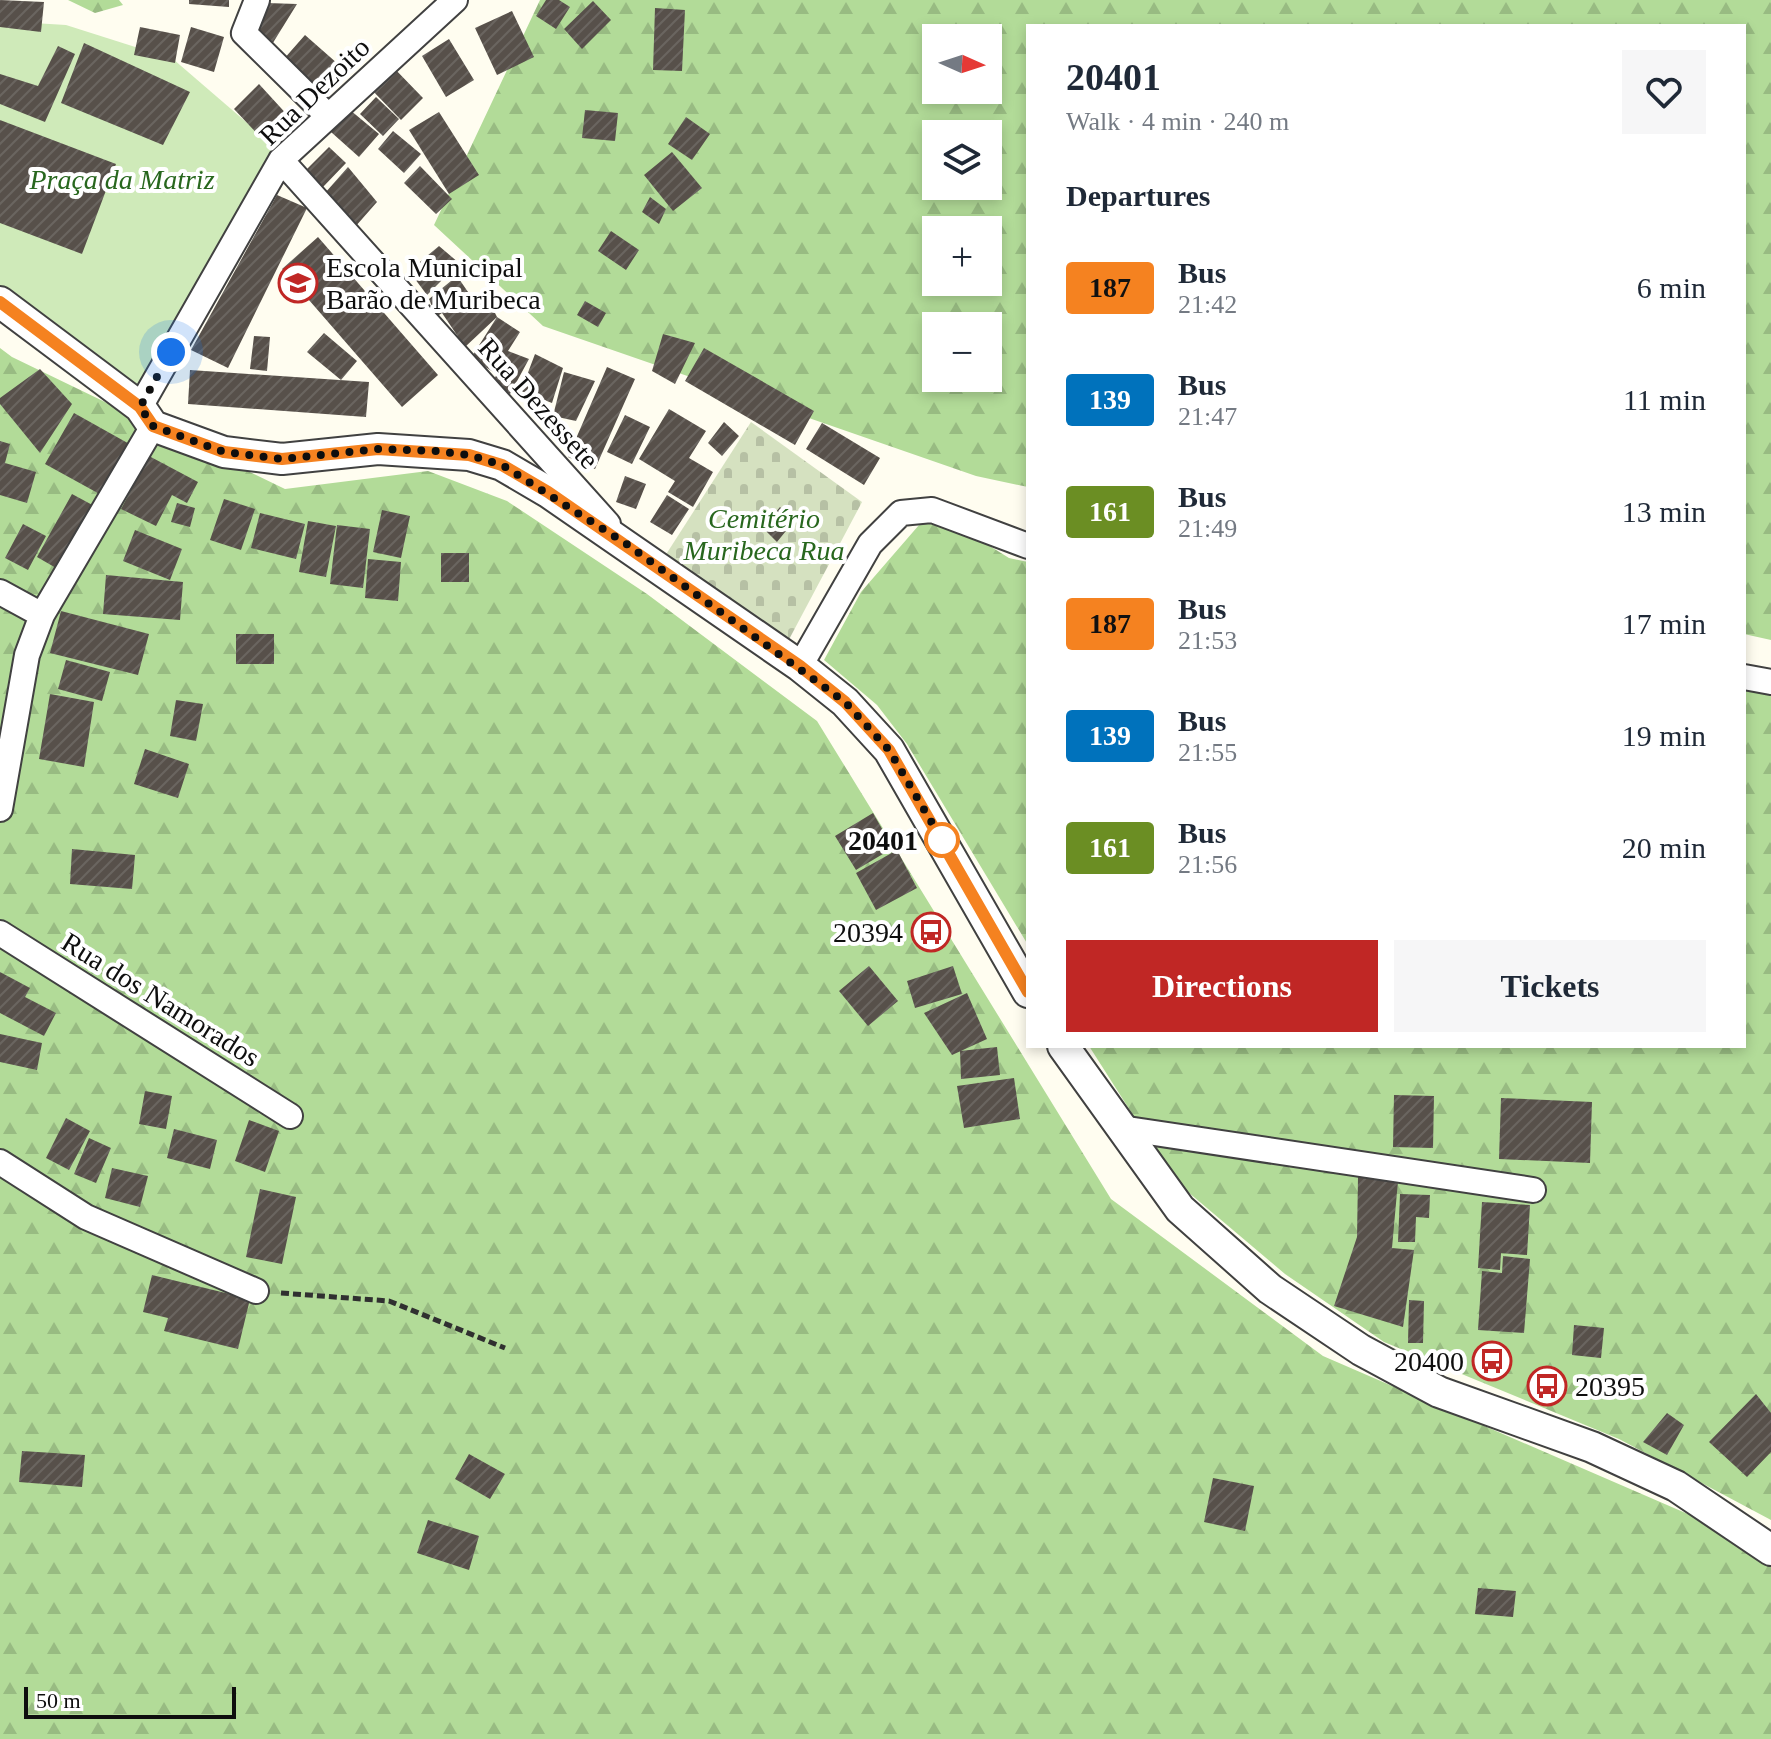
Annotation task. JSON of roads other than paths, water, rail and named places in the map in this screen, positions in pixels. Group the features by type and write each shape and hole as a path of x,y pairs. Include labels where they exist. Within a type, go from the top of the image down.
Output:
{"street":[{"path":"257,0 244,33 328,116"},
{"name":"Rua Dezoito","path":"0,809 27,655 42,615 281,160 455,0"},
{"name":"Rua Dezessete","path":"281,160 625,543"},
{"path":"0,302 147,416 224,452 282,459 378,449 469,455 502,465 625,543 800,666 845,702 889,750 1026,989"},
{"path":"800,666 870,544 901,513 932,510 1026,545"},
{"path":"0,592 42,615"},
{"path":"1746,677 1771,682"},
{"name":"Rua dos Namorados","path":"0,933 290,1116"},
{"path":"1064,1048 1180,1209 1270,1289 1361,1350 1439,1392 1592,1447 1676,1486 1771,1550"},
{"path":"1121,1128 1533,1190"},
{"path":"0,1162 86,1217 256,1291"}],"place":[{"name":"Escola Municipal Barão de Muribeca","path":"298,283"},
{"name":"20401","path":"942,840"},
{"name":"20394","path":"931,932"},
{"name":"20400","path":"1492,1361"},
{"name":"20395","path":"1547,1386"}],"park label":[{"name":"Praça da Matriz","path":"122,179"},
{"name":"Cemitério Muribeca Rua","path":"764,534"}]}
